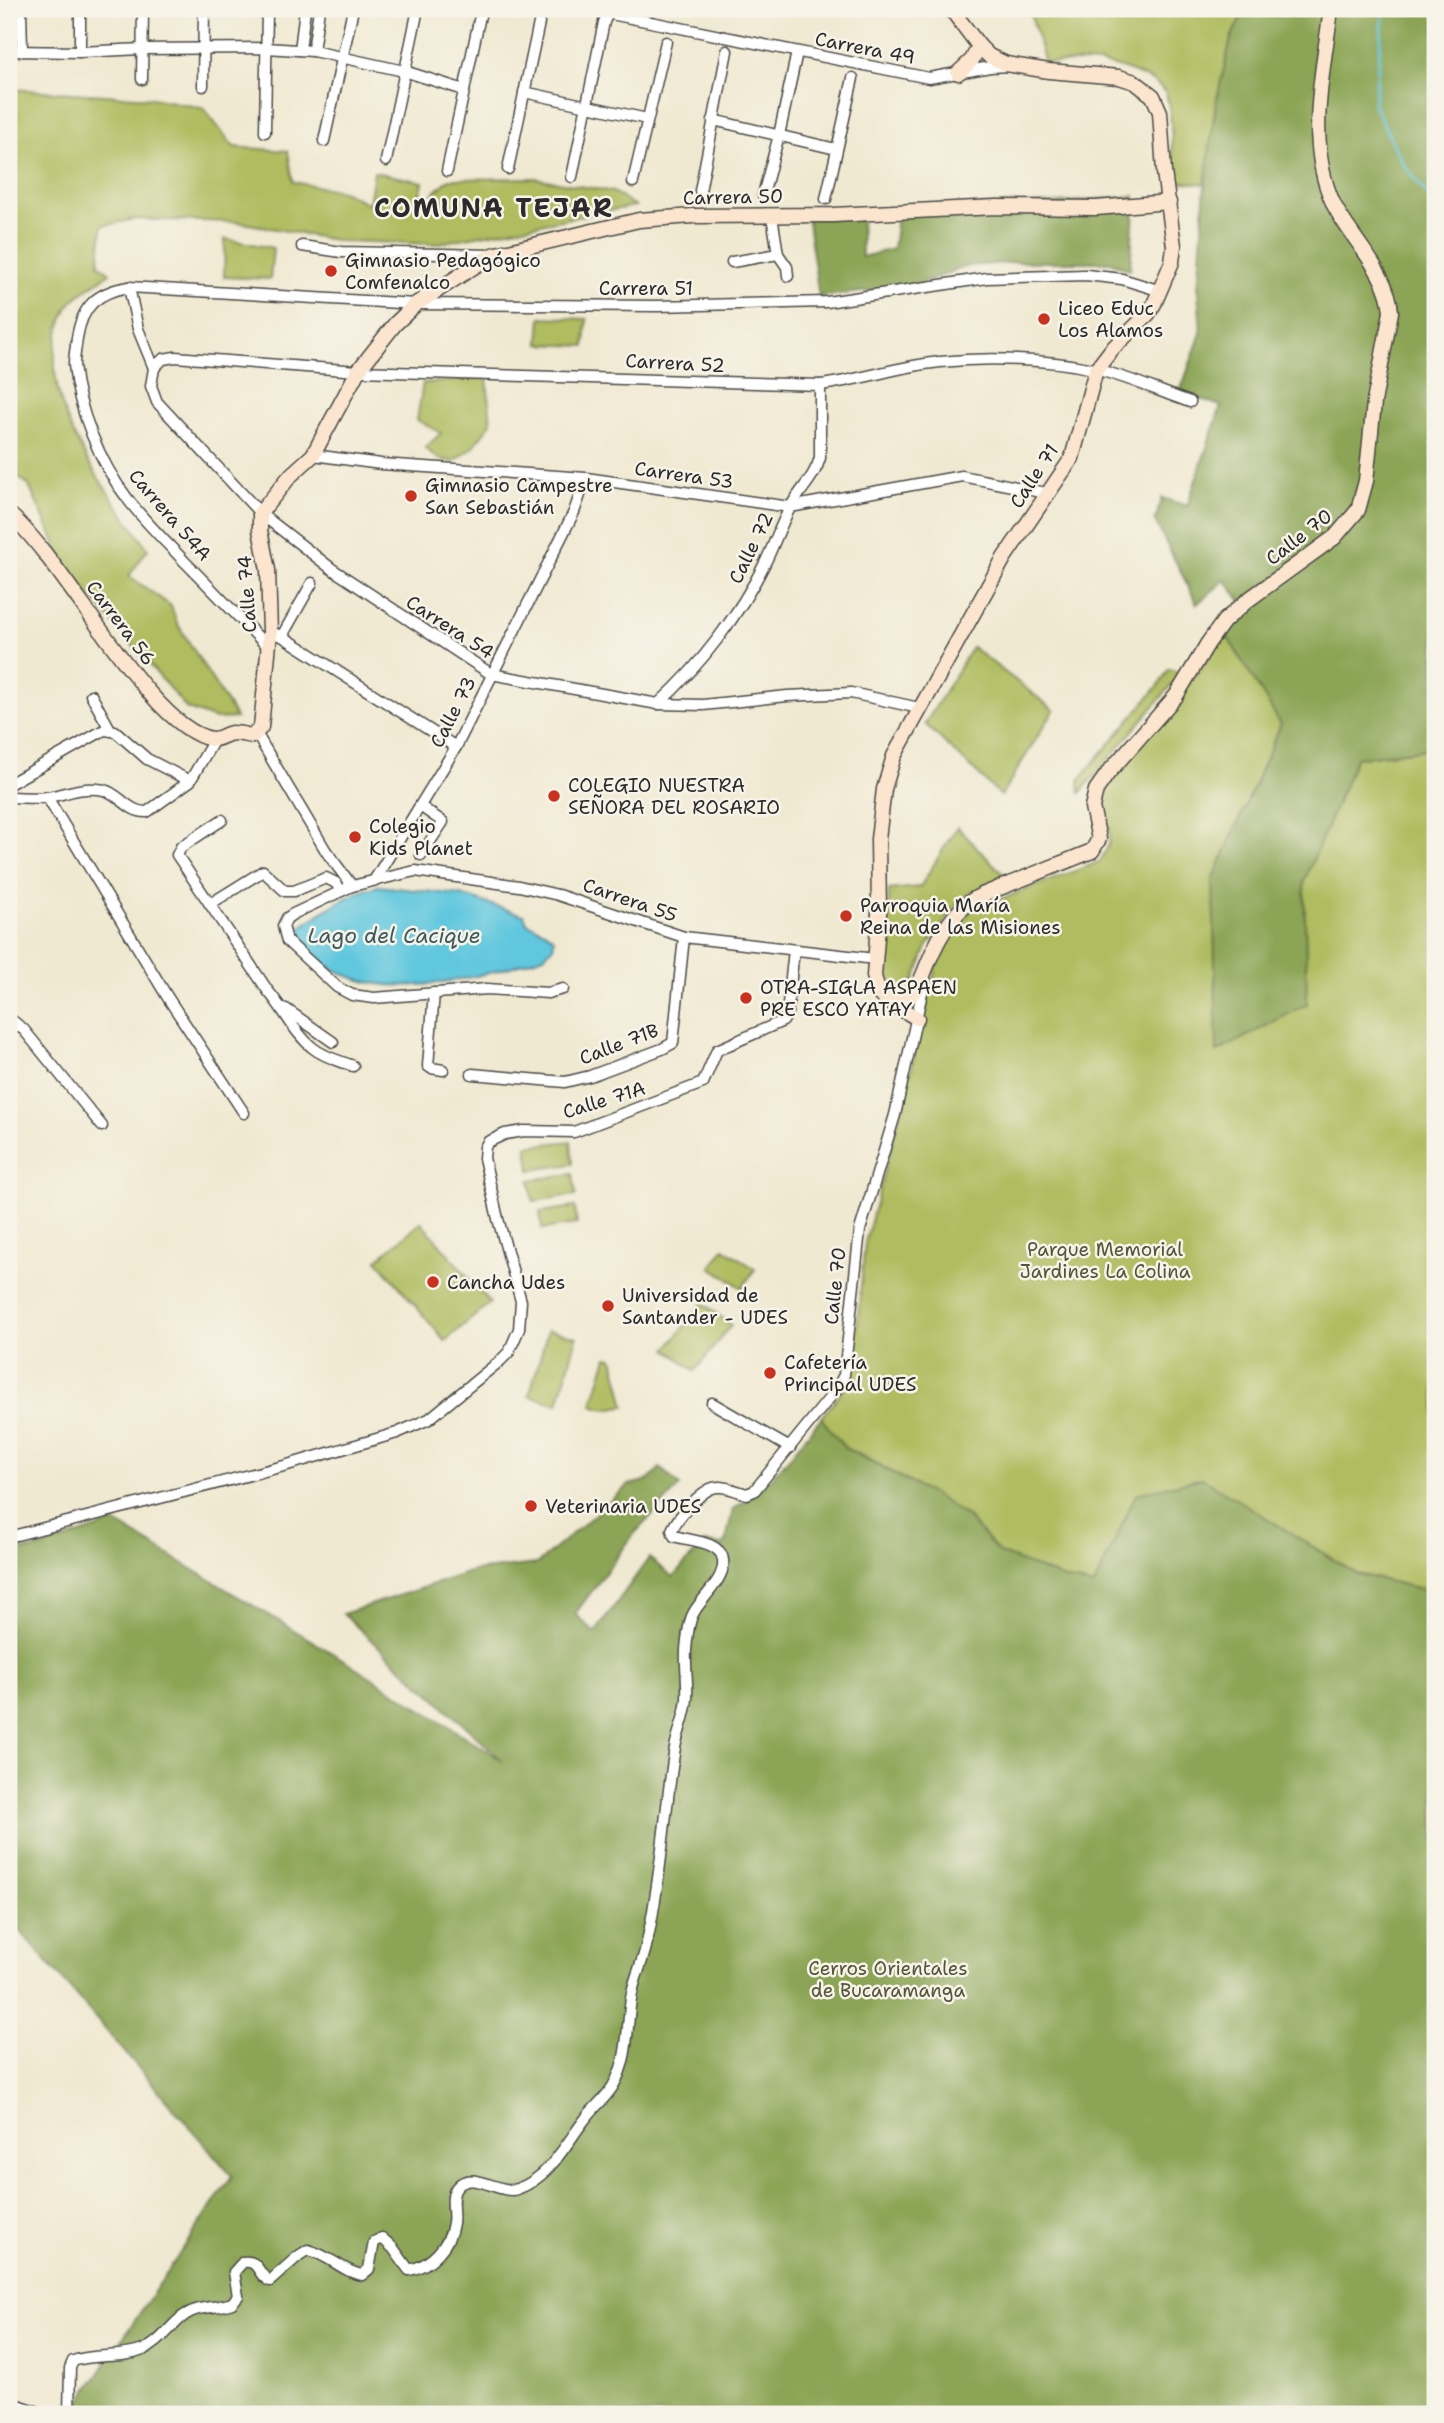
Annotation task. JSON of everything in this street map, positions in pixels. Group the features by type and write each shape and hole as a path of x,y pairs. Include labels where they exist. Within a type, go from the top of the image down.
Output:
{"street":[{"path":"21,9 22,50"},
{"path":"80,9 80,52"},
{"path":"142,79 143,9"},
{"path":"203,86 204,9"},
{"path":"265,132 267,9"},
{"path":"300,50 305,9"},
{"path":"313,51 319,9"},
{"path":"324,141 353,9"},
{"path":"386,160 418,9"},
{"name":"Carrera 49","path":"586,9 929,78 990,67 1013,66"},
{"path":"951,9 989,56 1013,66"},
{"name":"Calle 70","path":"919,983 931,956 956,915 975,898 1092,851 1099,839 1092,807 1099,784 1176,696 1224,621 1248,600 1335,537 1349,523 1364,496 1374,402 1391,312 1390,299 1382,280 1333,203 1324,176 1318,134 1331,9"},
{"path":"447,170 481,11"},
{"path":"572,177 608,13"},
{"path":"508,169 539,23"},
{"path":"633,182 666,41"},
{"path":"958,74 972,60 979,46"},
{"path":"9,51 266,48 313,51 404,71 464,90"},
{"path":"700,191 727,51"},
{"path":"763,195 797,52"},
{"name":"Calle 71","path":"885,999 877,989 874,976 879,913 878,839 884,789 894,757 1004,558 1072,458 1096,370 1112,349 1148,314 1172,262 1174,246 1157,103 1135,82 1119,76 1013,66"},
{"path":"826,199 853,78"},
{"path":"524,92 647,119"},
{"path":"713,120 836,149"},
{"name":"Carrera 50","path":"302,246 341,252 492,255 639,220 996,207 1096,208 1169,202"},
{"path":"772,216 778,254 787,267 788,276"},
{"path":"732,262 778,254"},
{"path":"260,513 291,475 313,455 358,371 388,332 416,304 492,255"},
{"name":"Carrera 51","path":"129,287 416,304 657,306 827,302 987,278 1086,275 1122,279 1160,291"},
{"name":"Carrera 54","path":"129,287 138,330 154,368 151,386 157,401 260,513 332,569 491,674 658,704 704,705 787,696 851,693 919,708"},
{"name":"Carrera 54A","path":"129,287 112,290 93,301 85,312 74,363 83,414 126,497 270,649"},
{"name":"Carrera 52","path":"154,368 163,359 175,357 358,371 820,385 941,361 986,360 1048,363 1096,370 1190,402"},
{"name":"Calle 72","path":"658,704 685,680 740,608 790,507 818,466 821,458 820,385"},
{"name":"Carrera 53","path":"313,455 381,464 586,478 790,507 962,475 1046,493"},
{"name":"Calle 73","path":"375,879 456,747 574,513 586,478"},
{"name":"Calle 74","path":"256,733 261,727 270,649 276,634 260,530 260,513"},
{"name":"Carrera 56","path":"9,514 33,537 167,713 194,733 215,740"},
{"path":"312,583 276,634 456,747"},
{"path":"91,695 111,731"},
{"path":"9,784 104,730 128,741 147,760 190,781"},
{"path":"9,796 47,797 83,789 102,789 132,808 148,812 190,781 215,740 228,734 243,733 249,736 256,733 326,851 342,891"},
{"path":"47,797 168,998 244,1113"},
{"path":"420,806 443,822 421,855"},
{"path":"222,820 178,851 177,855 300,1035 312,1048 353,1066"},
{"path":"210,904 261,871 267,872 280,888 289,892 330,879 342,891"},
{"name":"Carrera 55","path":"434,993 374,998 352,995 337,987 287,941 283,926 287,918 342,891 375,879 415,871 519,886 580,901 684,937 875,959"},
{"path":"9,909 9,923"},
{"name":"Calle 71B","path":"472,1074 565,1082 590,1076 673,1043 684,937"},
{"name":"Calle 71A","path":"9,1537 284,1466 397,1433 429,1419 509,1352 519,1329 521,1301 486,1167 484,1152 488,1142 505,1134 574,1132 703,1083 717,1050 783,1021 787,1014 794,950"},
{"name":"Calle 70","path":"69,2414 70,2368 73,2361 113,2357 144,2350 195,2309 232,2303 238,2296 234,2272 243,2262 256,2264 264,2278 270,2281 308,2250 327,2256 350,2271 362,2274 366,2273 370,2265 374,2242 382,2238 409,2270 423,2265 434,2257 450,2234 453,2199 461,2183 474,2181 511,2191 533,2182 554,2161 586,2117 614,2085 627,2040 632,1993 647,1944 665,1836 676,1738 687,1699 686,1651 691,1618 723,1569 719,1550 672,1534 681,1516 704,1493 718,1487 750,1493 790,1448 836,1390 844,1375 860,1230 895,1115 931,956"},
{"path":"874,976 882,988 899,995 907,993 919,983"},
{"path":"885,999 898,1002 905,999 919,983"},
{"path":"443,1070 428,1066 434,993 487,989 548,993 563,989"},
{"path":"885,999 917,1018"},
{"path":"280,1005 333,1042"},
{"path":"9,1018 24,1030 102,1126"},
{"path":"712,1403 790,1448"},
{"path":"9,2406 18,2405 45,2414"}],"green space":[{"path":"1018,9 1245,9 1231,38 1216,103 1205,184 1173,181 1170,111 1166,94 1156,83 1139,74 1105,64 1045,63 1031,15"},
{"path":"1245,9 1435,9 1435,748 1356,758 1304,881 1307,1004 1217,1052 1213,880 1281,724 1225,633 1249,612 1225,580 1197,604 1155,521 1162,498 1187,506 1221,406 1180,392 1201,333 1198,290 1205,184 1216,103 1231,38"},
{"path":"9,89 152,98 203,108 234,147 288,151 293,182 342,191 369,204 374,172 423,182 418,208 449,179 535,178 613,192 635,206 434,244 340,241 238,222 135,219 102,226 99,264 110,273 68,307 57,339 55,371 61,403 74,435 91,465 148,549 129,576 171,606 177,623 236,718 215,719 187,709 66,567 28,484 9,472"},
{"path":"1135,196 1130,270 1110,262 1017,262 967,266 913,286 819,297 807,215 861,214 862,257 893,249 898,208 1057,203"},
{"path":"225,239 273,248 270,279 224,277"},
{"path":"541,317 587,319 585,346 539,344"},
{"path":"487,378 491,423 472,448 454,462 437,458 425,448 441,433 417,420 423,383"},
{"name":"Parque Memorial Jardines La Colina","path":"1225,633 1281,724 1213,880 1307,1004 1304,881 1356,758 1435,748 1435,1592 1357,1574 1201,1478 1136,1494 1094,1587 1065,1579 999,1553 967,1516 845,1448 821,1418 845,1387 853,1368 865,1243 903,1103 938,957 957,925 972,910 1099,862 1106,850 1110,832 1103,809 1103,789 1204,664"},
{"path":"972,647 1054,710 1001,796 925,724"},
{"path":"1169,669 1182,673 1080,793 1079,780 1159,685"},
{"path":"957,827 1006,877 972,892 957,905 927,947 910,986 902,989 887,985 881,970 888,927 889,890 920,887"},
{"path":"571,1141 573,1164 530,1170 527,1146"},
{"path":"573,1174 576,1195 533,1201 530,1180"},
{"path":"575,1207 577,1224 542,1229 540,1212"},
{"name":"Cancha Udes","path":"421,1222 490,1303 445,1341 377,1260"},
{"path":"724,1248 755,1269 742,1288 711,1267"},
{"path":"703,1303 731,1325 695,1371 667,1349"},
{"path":"548,1330 577,1337 558,1404 529,1396"},
{"path":"607,1357 613,1358 625,1406 604,1409 592,1405"},
{"name":"Cerros Orientales de Bucaramanga","path":"821,1418 845,1448 938,1497 967,1517 999,1553 1065,1579 1094,1586 1136,1494 1202,1478 1357,1574 1435,1592 1435,2414 72,2414 232,2176 9,1918 9,1552 40,1548 114,1522 349,1663 503,1761 343,1614 473,1571 537,1564 629,1485 649,1480 660,1468 680,1486 634,1534 575,1614 595,1633 649,1558 673,1577 704,1543 725,1545 733,1509 770,1479"}],"water":[{"name":"Lago del Cacique","path":"378,886 461,895 524,915 527,923 554,938 553,947 544,956 501,970 451,981 401,986 378,984 348,976 322,963 293,939 293,933 334,905"}],"waterway":[{"path":"1384,9 1374,105 1403,164 1435,204"}],"place":[{"name":"Gimnasio Pedagógico Comfenalco","path":"331,271"},
{"name":"Liceo Educ Los Alamos","path":"1044,319"},
{"name":"Gimnasio Campestre San Sebastián","path":"411,496"},
{"name":"COLEGIO NUESTRA SEÑORA DEL ROSARIO","path":"554,796"},
{"name":"Colegio Kids Planet","path":"355,837"},
{"name":"Parroquia María Reina de las Misiones","path":"846,916"},
{"name":"OTRA-SIGLA ASPAEN PRE ESCO YATAY","path":"746,998"},
{"name":"Cancha Udes","path":"433,1282"},
{"name":"Universidad de Santander - UDES","path":"608,1306"},
{"name":"Cafetería Principal UDES","path":"770,1373"},
{"name":"Veterinaria UDES","path":"531,1506"}],"district":[{"name":"COMUNA TEJAR","path":"494,207"}]}
